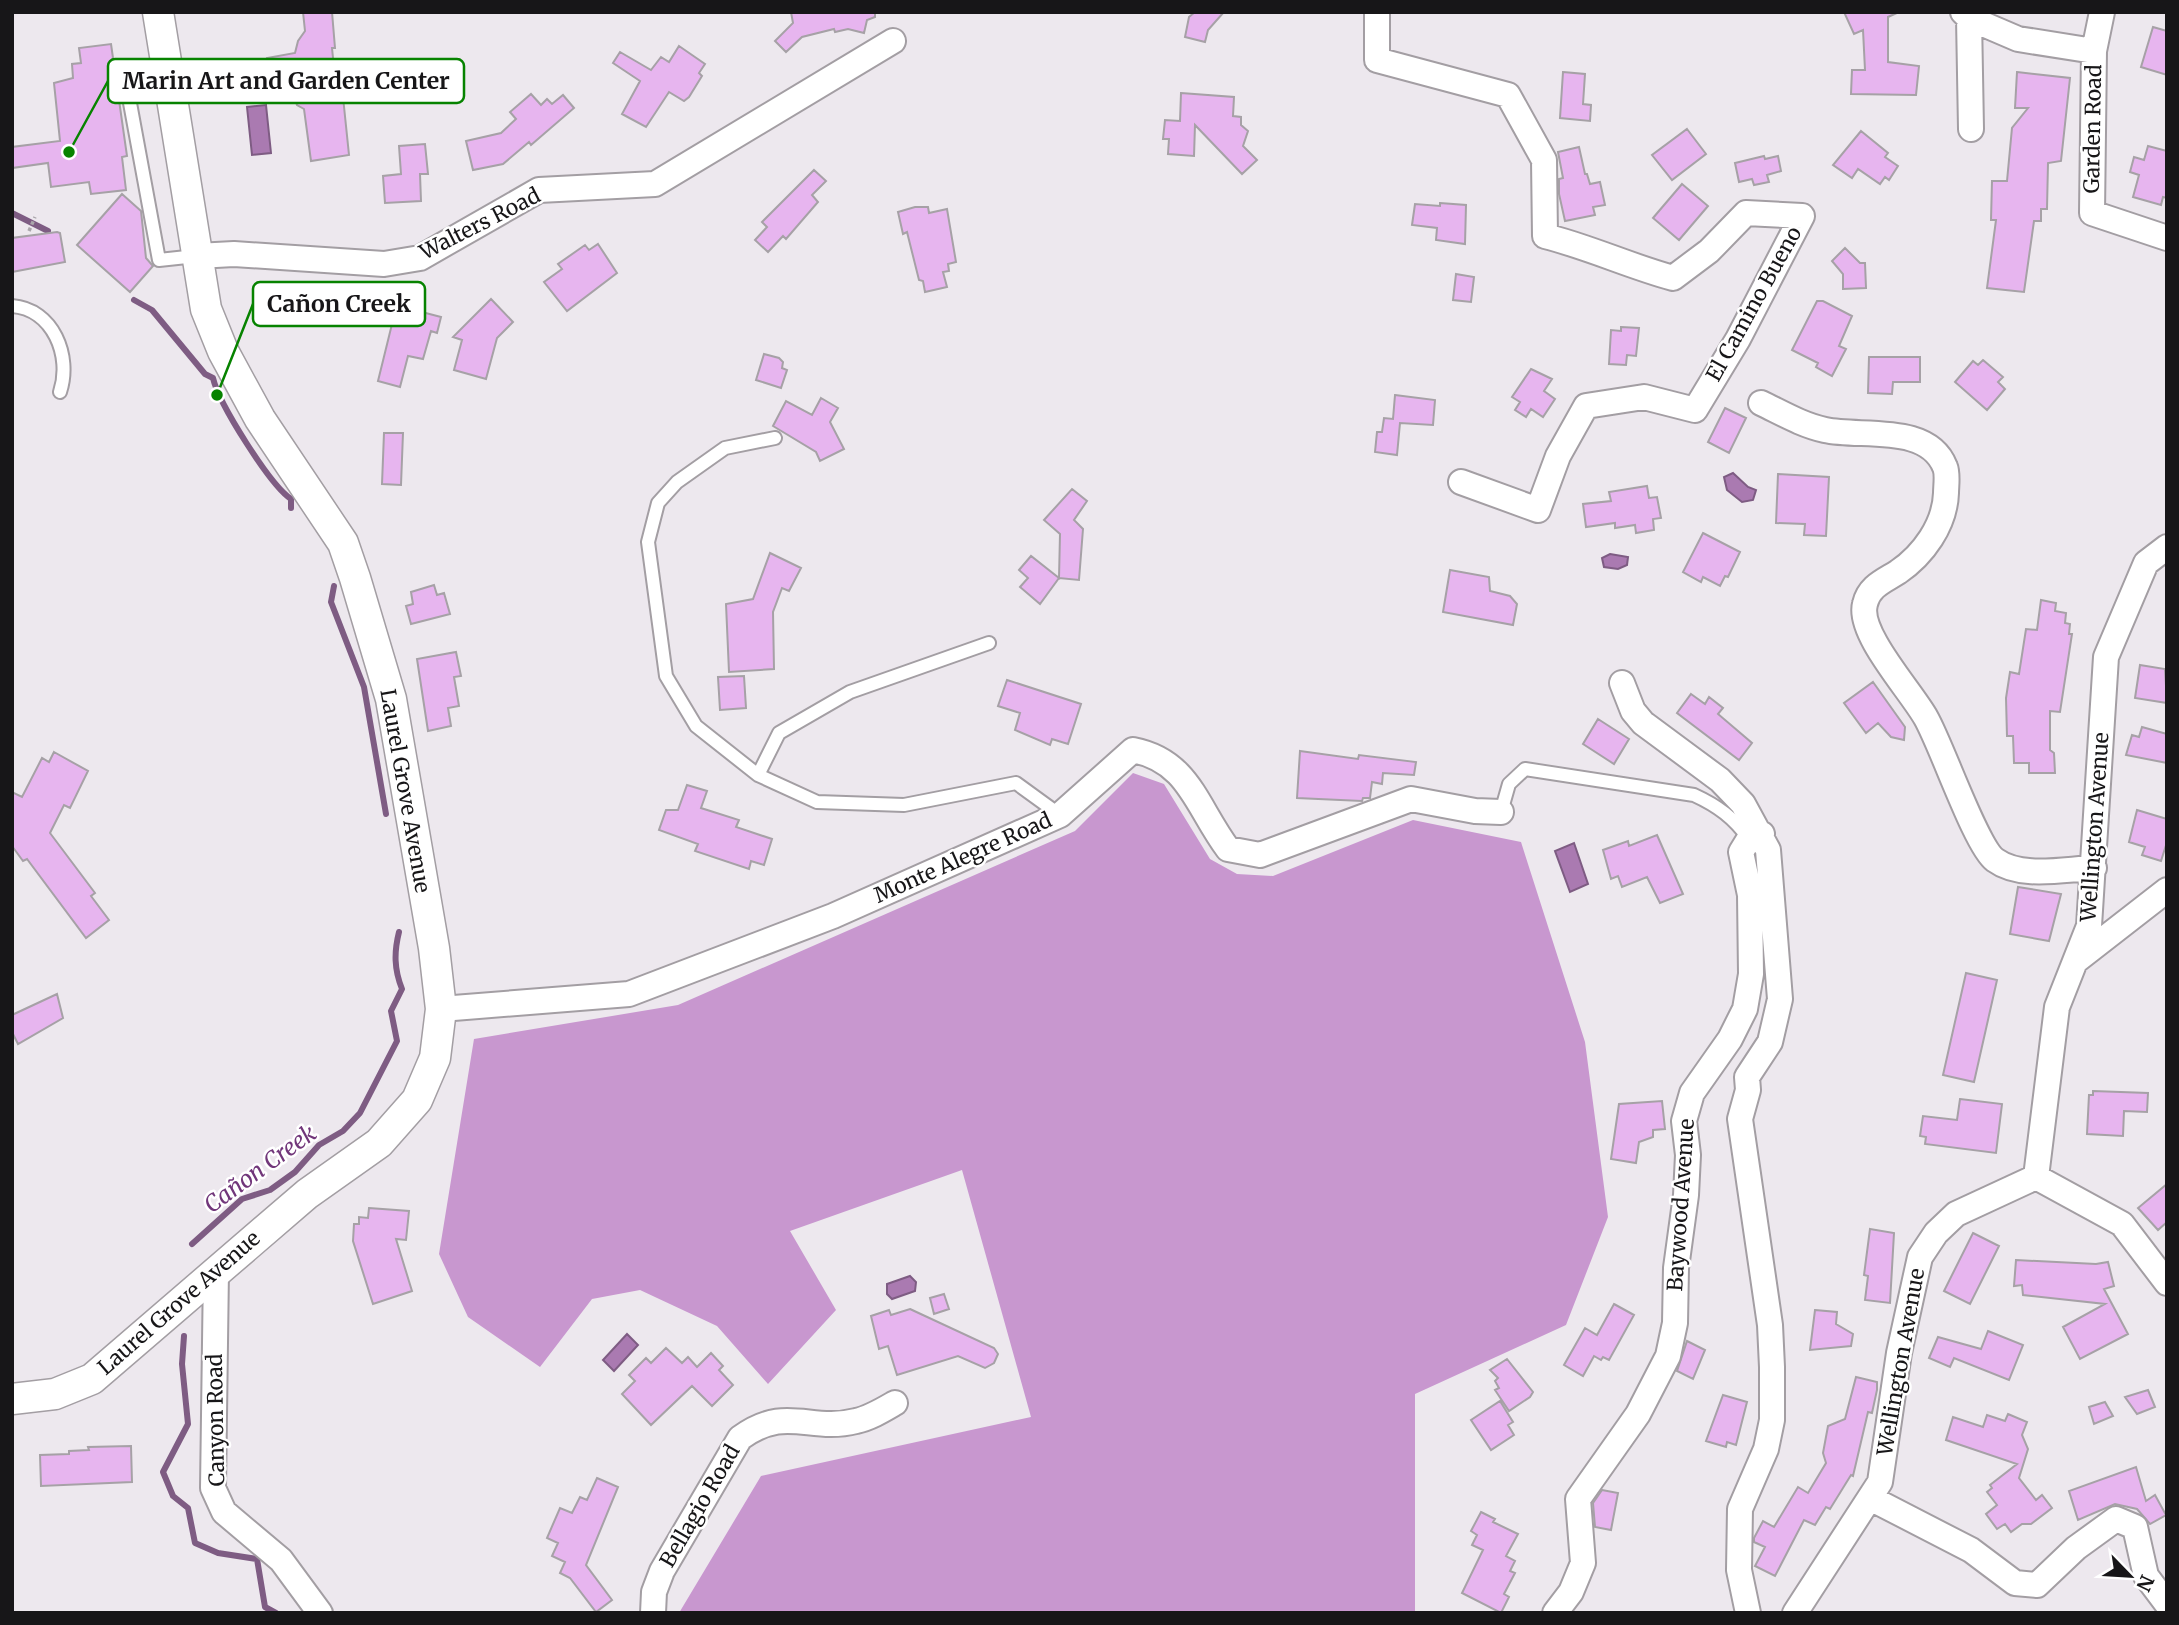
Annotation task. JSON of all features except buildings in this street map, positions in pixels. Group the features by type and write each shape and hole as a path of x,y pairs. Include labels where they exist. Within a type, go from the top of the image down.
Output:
{"street":[{"name":"Laurel Grove Avenue","path":"12,1399 55,1394 92,1379 307,1194 379,1143 417,1100 435,1058 441,1009 434,948 391,699 343,543 260,419 223,351 206,309 158,12"},
{"name":"El Camino Bueno","path":"1377,12 1377,60 1508,95 1544,160 1545,236 1582,245 1632,267 1673,278 1709,251 1746,213 1802,216 1738,339 1695,410 1644,397 1586,406 1558,456 1538,510 1461,482"},
{"path":"1970,129 1966,15 2018,39 2094,51 2102,12"},
{"name":"Walters Road","path":"197,256 234,254 384,264 420,258 539,190 655,184 893,41"},
{"name":"Garden Road","path":"2094,51 2092,212 2167,238"},
{"path":"1762,403 1807,425 1829,431 1900,436 1934,450 1946,468 1945,502 1939,522 1927,544 1913,559 1873,586 1865,603 1863,617 1877,646 1912,694 1941,744 1970,816 1994,859 2013,868 2038,871 2094,868"},
{"name":"Wellington Avenue","path":"1795,1613 1881,1482 1899,1353 1920,1257 1936,1233 1956,1214 2036,1177 2057,1007 2089,926 2106,657 2146,563 2167,547"},
{"path":"1622,683 1633,711 1643,723 1720,780 1743,804 1756,837 1768,850 1780,999 1770,1042 1746,1077 1748,1090 1740,1119 1770,1325 1772,1420 1766,1449 1740,1508 1739,1570 1748,1613"},
{"name":"Monte Alegre Road","path":"441,1009 629,994 833,916 1060,815 1133,750 1156,755 1180,772 1207,821 1228,849 1260,855 1411,799 1475,811 1501,811"},
{"name":"Baywood Avenue","path":"1555,1613 1571,1591 1583,1563 1578,1499 1638,1414 1668,1356 1675,1323 1676,1268 1686,1195 1688,1154 1684,1121 1692,1093 1730,1039 1745,1009 1751,974 1750,895 1741,852 1756,837"},
{"path":"2077,961 2167,890"},
{"path":"2036,1177 2122,1224 2167,1283"},
{"name":"Canyon Road","path":"216,1270 213,1488 224,1512 281,1560 320,1613"},
{"name":"Bellagio Road","path":"653,1613 654,1592 662,1571 740,1438 757,1425 773,1420 856,1421 895,1403"},
{"path":"1870,1498 1971,1550 2015,1583 2037,1586 2076,1548 2116,1519 2136,1527 2146,1576 2167,1604"}],"lane":[{"path":"130,103 159,260 197,256"},
{"path":"12,306 27,308 40,315 57,336 63,354 64,382 60,392"},
{"path":"775,438 725,448 677,482 659,503 648,542 666,676 696,726 758,775 817,802 904,805 1016,783 1060,815"},
{"path":"758,775 779,733 850,692 989,643"},
{"path":"1501,811 1509,784 1525,769 1694,795 1716,805 1756,837"}],"path":[{"path":"29,231 35,217"}],"shaded area":[{"path":"266,105 271,153 252,155 247,107"},
{"path":"1733,473 1748,487 1756,490 1753,500 1742,502 1727,490 1724,477"},
{"path":"1610,554 1628,557 1627,565 1618,569 1604,567 1602,558"},
{"path":"1133,773 1164,784 1210,859 1237,874 1273,876 1413,820 1521,842 1585,1042 1608,1217 1566,1325 1415,1394 1415,1613 679,1613 761,1476 1031,1417 962,1170 790,1231 836,1310 768,1384 717,1326 640,1290 592,1299 540,1367 468,1317 439,1254 474,1039 678,1005 1075,831"},
{"path":"1574,843 1588,884 1570,892 1555,851"},
{"path":"910,1276 916,1282 915,1291 892,1299 887,1294 887,1284"},
{"path":"627,1334 638,1345 614,1371 603,1360"}],"waterway":[{"name":"Cañon Creek","path":"12,213 48,231"},
{"name":"Cañon Creek","path":"134,300 152,310 205,374 213,378 235,424 271,478 291,499 291,508"},
{"name":"Cañon Creek","path":"334,586 331,602 364,687 386,814"},
{"name":"Cañon Creek","path":"192,1244 242,1199 270,1190 295,1172 319,1145 343,1131 360,1113 397,1041 391,1011 402,989 396,960 399,932"},
{"name":"Cañon Creek","path":"184,1336 182,1364 188,1424 163,1472 173,1496 188,1508 195,1543 218,1553 257,1559 265,1607 276,1613"}],"place":[{"name":"Marin Art and Garden Center","path":"69,152"},
{"name":"Cañon Creek","path":"217,395"}]}
